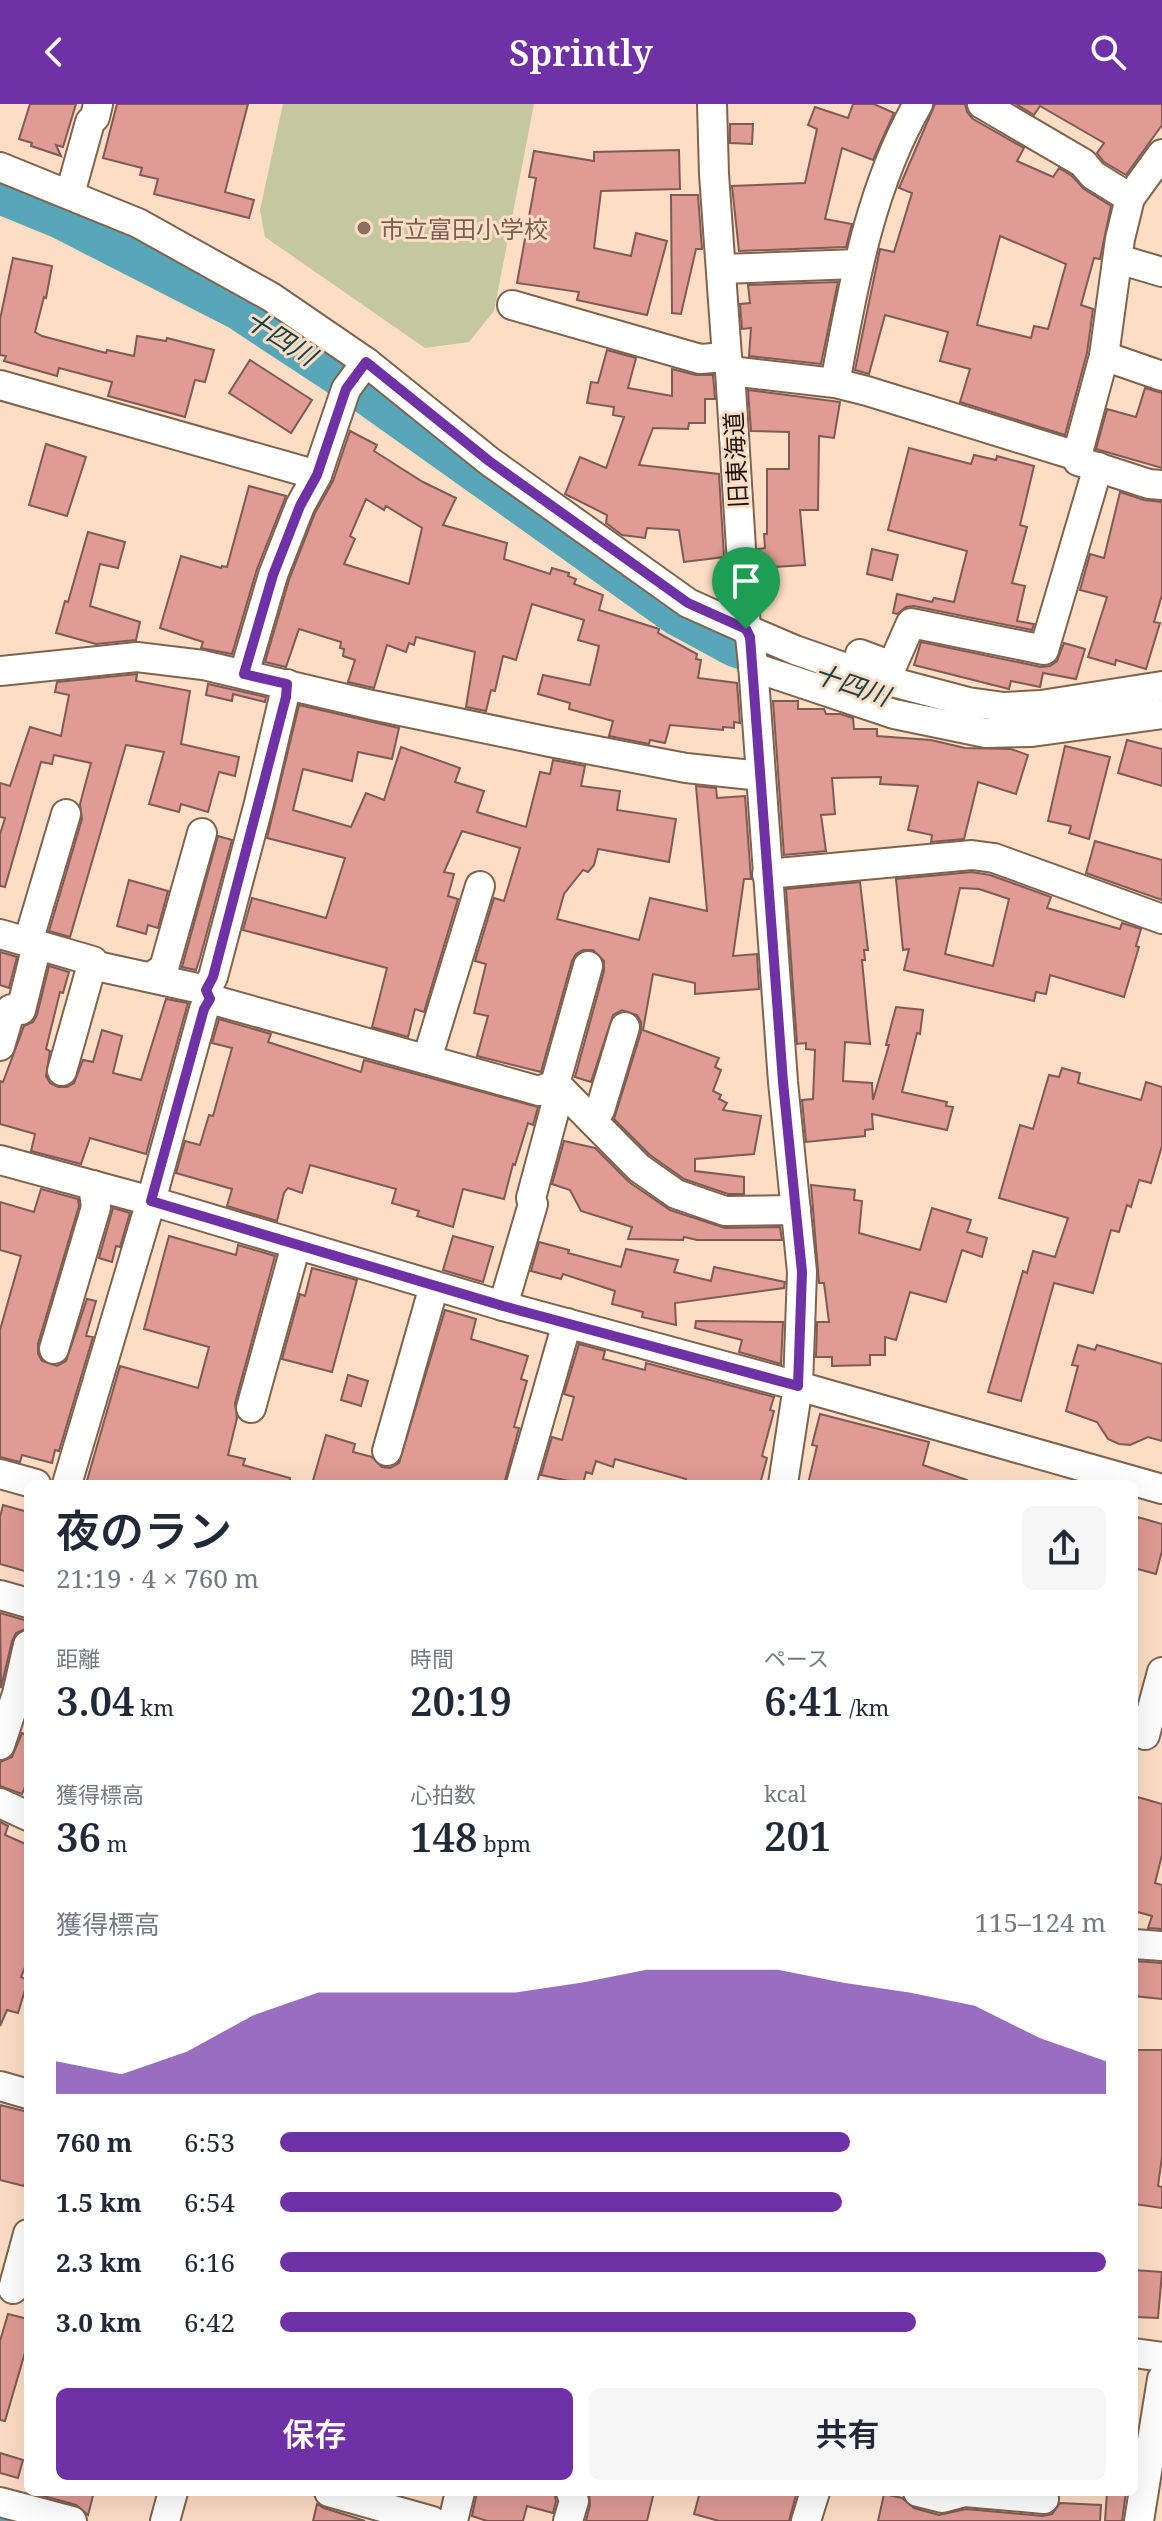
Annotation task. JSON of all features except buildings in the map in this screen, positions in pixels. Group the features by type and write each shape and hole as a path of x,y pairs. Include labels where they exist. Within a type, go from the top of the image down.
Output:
{"street":[{"path":"70,194 98,104"},
{"name":"旧東海道","path":"712,104 721,269 767,874 802,1272 798,1386 784,1480"},
{"path":"835,383 858,264 877,200 918,104"},
{"path":"982,104 1083,163 1093,175 1130,198"},
{"path":"750,644 766,623 892,666 911,623 1044,650 1087,462 1130,198 1162,154"},
{"path":"0,167 138,223 236,276 357,373 489,461 688,603 750,644 894,714 986,733 1032,732 1162,714"},
{"path":"1118,259 1162,272"},
{"path":"721,269 858,264"},
{"path":"512,305 700,359 835,383 949,415 1149,484 1162,485"},
{"path":"1104,356 1162,376"},
{"path":"244,674 273,575 357,373"},
{"path":"0,385 317,475"},
{"path":"750,644 795,650 866,675 968,702 1004,707 1041,705 1162,686"},
{"path":"0,671 137,657 244,674 550,742 686,768 761,776"},
{"path":"68,1480 213,977 287,684"},
{"path":"0,1046 11,1009 21,1010 33,944 66,814"},
{"path":"146,977 164,968 202,833"},
{"path":"767,874 972,855 994,858 1162,919"},
{"path":"427,1059 480,886"},
{"path":"0,934 93,961 62,1071"},
{"path":"92,965 208,994 539,1091 556,1084"},
{"path":"503,1306 533,1204 531,1198 556,1105 556,1084 588,966"},
{"path":"592,1120 600,1110 625,1027"},
{"path":"556,1084 639,1168 676,1194 725,1211 796,1210"},
{"path":"0,1160 151,1201 503,1306 1130,1480"},
{"path":"54,1349 96,1207 93,1185"},
{"path":"251,1408 296,1245"},
{"path":"387,1451 434,1286"},
{"path":"522,1480 567,1323"},
{"path":"0,1474 24,1481"},
{"path":"1138,1482 1162,1489"},
{"path":"0,1595 24,1602"},
{"path":"0,1745 24,1663"},
{"path":"1145,1735 1162,1672"},
{"path":"0,1803 24,1814"},
{"path":"1138,1944 1162,1946"},
{"path":"0,2086 24,2093"},
{"path":"13,2289 24,2249"},
{"path":"1138,2354 1162,2357"},
{"path":"1139,2521 1162,2379"},
{"path":"165,2521 172,2496"},
{"path":"343,2496 432,2521"},
{"path":"453,2521 459,2496"},
{"path":"568,2521 574,2501 572,2496"},
{"path":"806,2521 814,2496"},
{"path":"991,2496 1043,2504"},
{"path":"0,2502 72,2521"}],"green space":[{"path":"283,104 534,104 494,311 469,342 425,348 265,237 260,210"}],"waterway":[{"name":"十四川","path":"0,192 59,216 239,308 362,389 678,614 735,645 926,710 955,715"},
{"path":"0,2520 5,2521"}],"place":[{"name":"市立富田小学校","path":"364,228"}],"route":[{"path":"366,362 489,461 688,603 746,629 753,664 783,1082 802,1272 798,1386 503,1306 151,1201 204,1009 210,999 206,990 213,977 286,697 287,684 244,674 273,575 300,506 317,475 346,389 366,362"}]}
